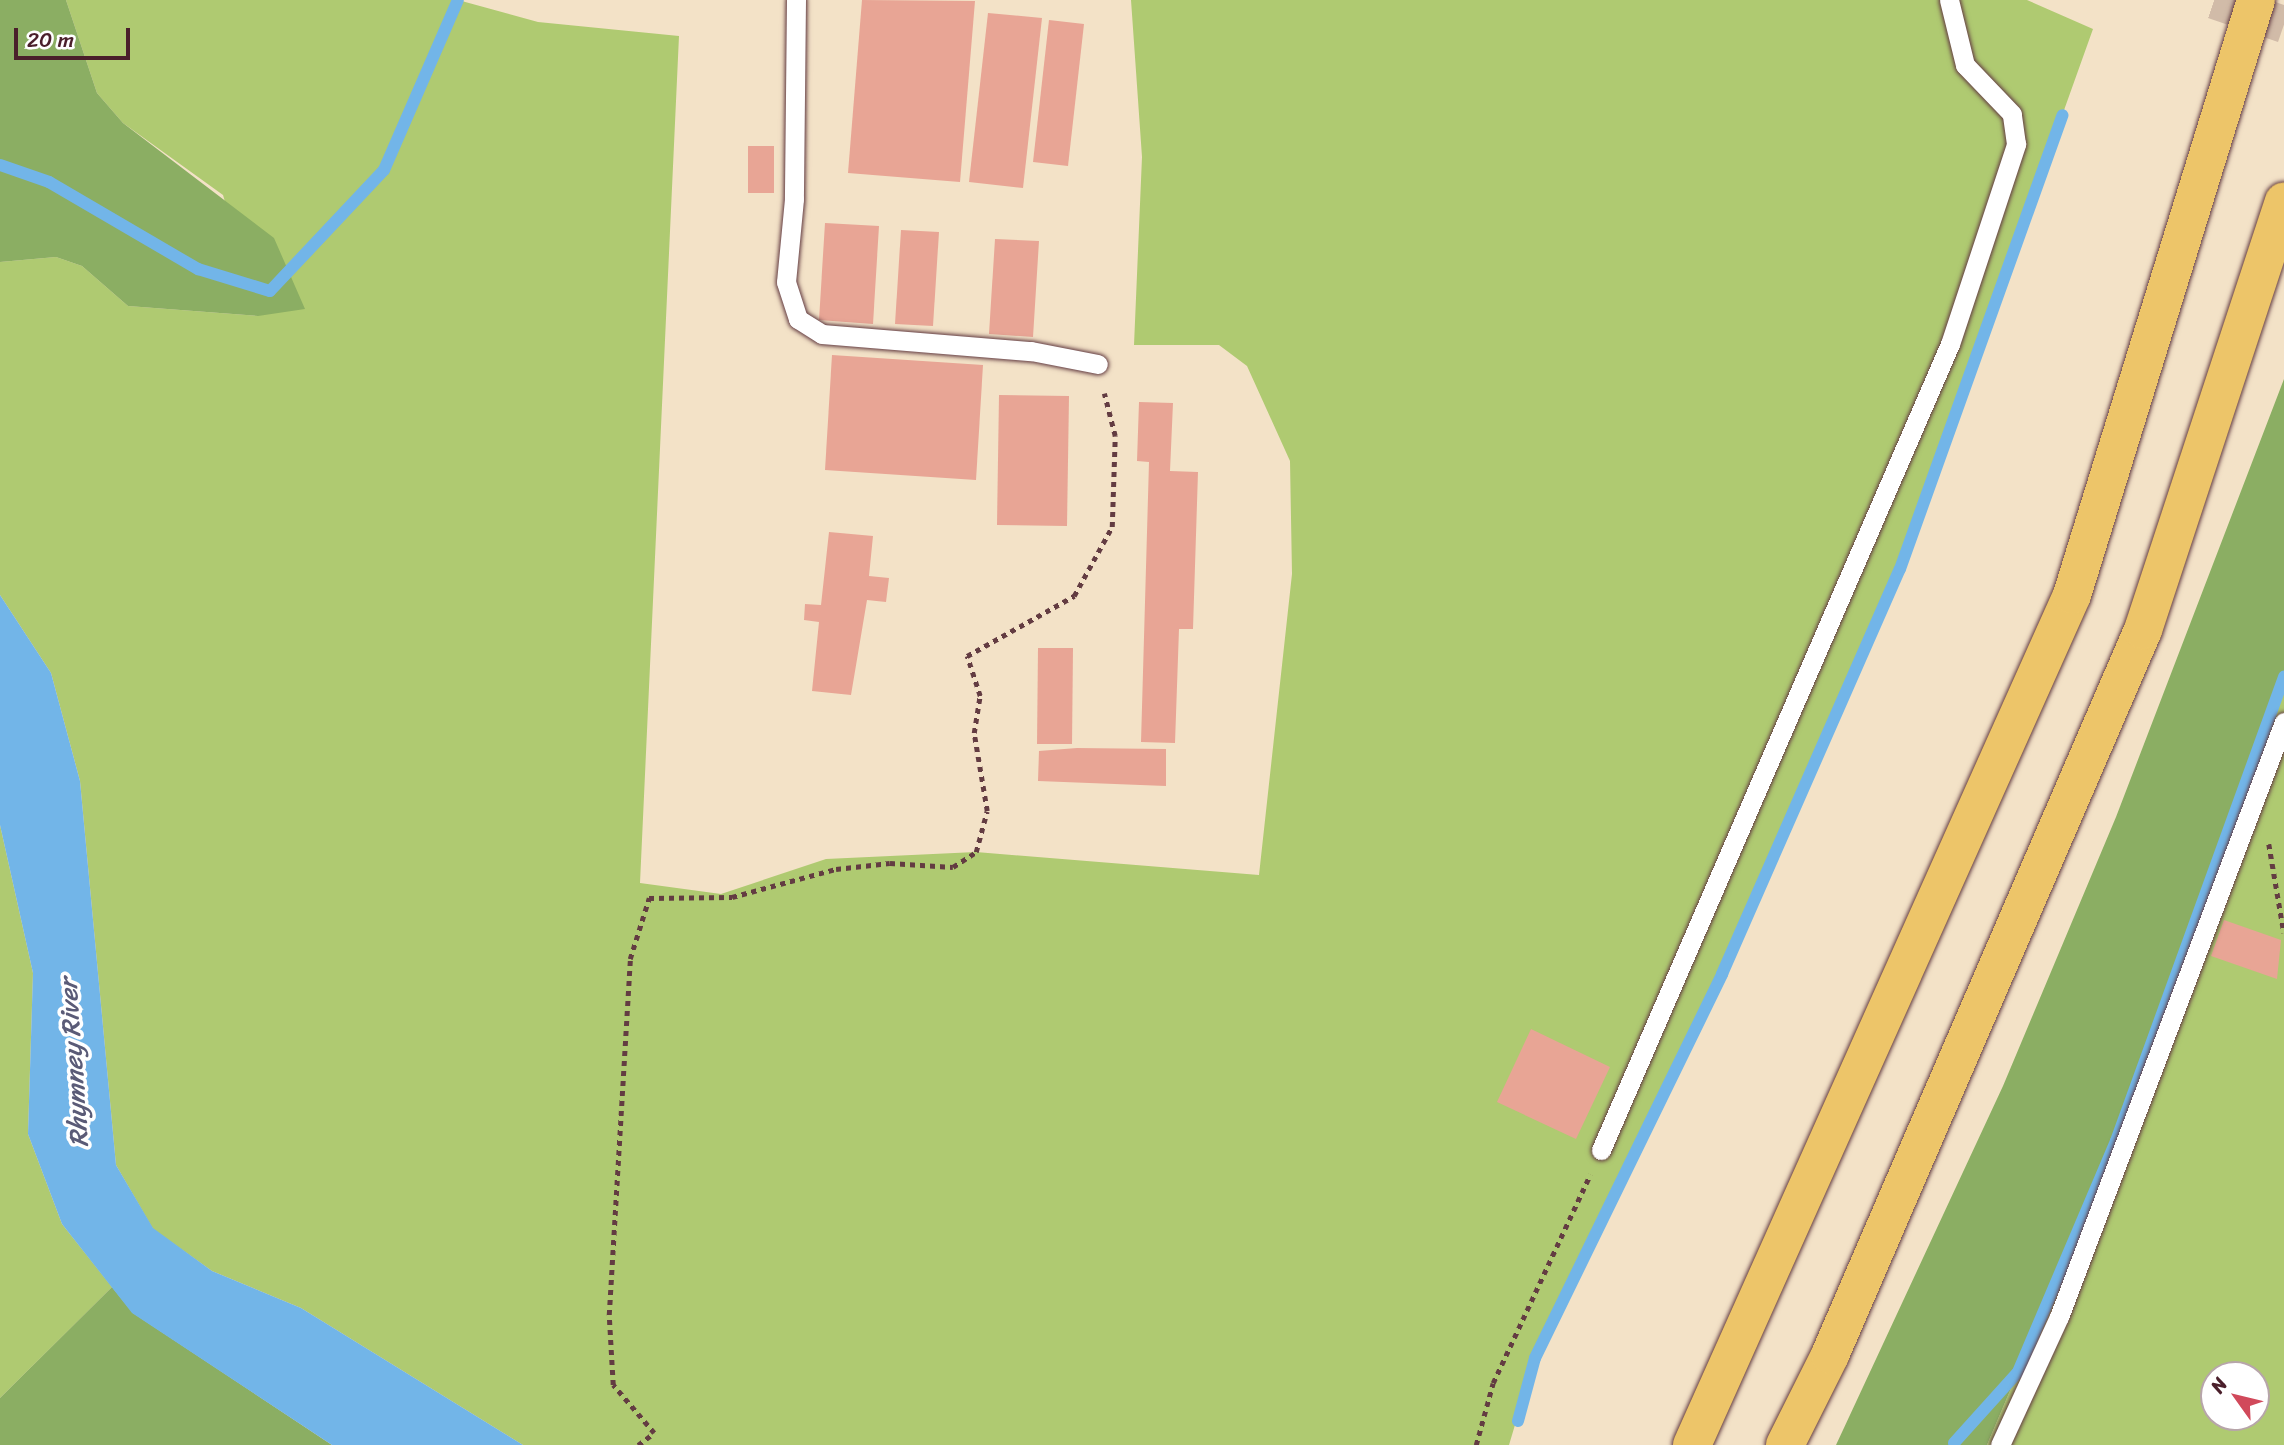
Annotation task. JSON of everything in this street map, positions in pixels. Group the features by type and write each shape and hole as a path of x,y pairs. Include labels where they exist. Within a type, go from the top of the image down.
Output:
{"highway":[{"path":"1695,1438 2072,595 2256,0"},
{"path":"1785,1445 1830,1355 2143,630 2284,202"}],"lane":[{"path":"796,0 794,199 786,282 798,318 822,334 1031,351 1098,364"},
{"path":"1601,1150 1950,344 2016,144 2012,114 1965,65 1949,0"},
{"path":"2000,1445 2059,1317 2252,814 2284,722"}],"path":[{"path":"638,1445 654,1433 613,1385 609,1315 630,958 649,898 733,897 836,869 953,867 976,852 987,811 974,733 980,696 967,656 1074,596 1112,527 1115,436 1098,364"},
{"path":"2252,814 2266,822 2284,933"},
{"path":"1476,1445 1493,1383 1601,1150"}],"green space":[{"path":"0,0 66,0 97,93 123,123 274,238 305,309 258,316 128,306 82,266 56,257 0,262"},
{"path":"66,0 458,0 538,22 679,36 640,883 721,894 826,859 976,852 1259,875 1292,574 1290,461 1247,366 1219,345 1134,345 1142,157 1131,0 2027,0 2093,29 1900,569 1722,974 1535,1358 1509,1445 523,1445 301,1308 212,1271 153,1229 116,1165 80,781 51,673 0,595 0,262 56,257 82,266 128,306 258,316 223,195 123,123 97,93"},
{"path":"2284,379 2284,676 2116,1141 1987,1445 1836,1445 2003,1086 2116,817"},
{"path":"2284,676 2284,1445 1987,1445 2116,1141"},
{"path":"0,825 33,973 28,1134 62,1224 112,1287 0,1398"},
{"path":"112,1287 133,1313 332,1445 0,1445 0,1398"}],"water":[{"name":"Rhymney River","path":"0,595 51,673 80,781 116,1165 153,1228 212,1271 301,1308 523,1445 332,1445 132,1313 62,1224 28,1134 33,973 0,825"}],"building":[{"path":"862,0 975,1 960,182 848,173"},
{"path":"988,13 1042,18 1023,188 969,182"},
{"path":"1049,20 1084,24 1068,166 1033,162"},
{"path":"748,146 774,146 774,193 748,193"},
{"path":"825,223 879,226 873,324 819,320"},
{"path":"901,230 939,232 933,326 895,324"},
{"path":"995,239 1039,241 1033,337 989,334"},
{"path":"832,355 983,365 976,480 825,470"},
{"path":"999,395 1069,396 1067,526 997,525"},
{"path":"1139,402 1173,403 1170,471 1198,472 1193,629 1179,629 1175,743 1141,742 1149,462 1137,461"},
{"path":"829,532 873,536 869,576 889,578 886,602 867,600 851,695 812,691 819,622 804,620 805,604 821,605"},
{"path":"1038,648 1073,648 1072,744 1037,744"},
{"path":"1077,748 1166,749 1166,786 1038,781 1039,751"},
{"path":"2224,920 2281,940 2277,979 2211,956"},
{"path":"1531,1029 1610,1067 1576,1139 1497,1102"}],"waterway":[{"path":"0,165 49,182 198,269 270,291 384,170 458,0"},
{"path":"1518,1421 1535,1358 1722,974 1900,569 2063,115"},
{"path":"1954,1443 2018,1372 2116,1141 2284,676"}],"tunnel":[{"path":"2214,0 2284,24"}]}
